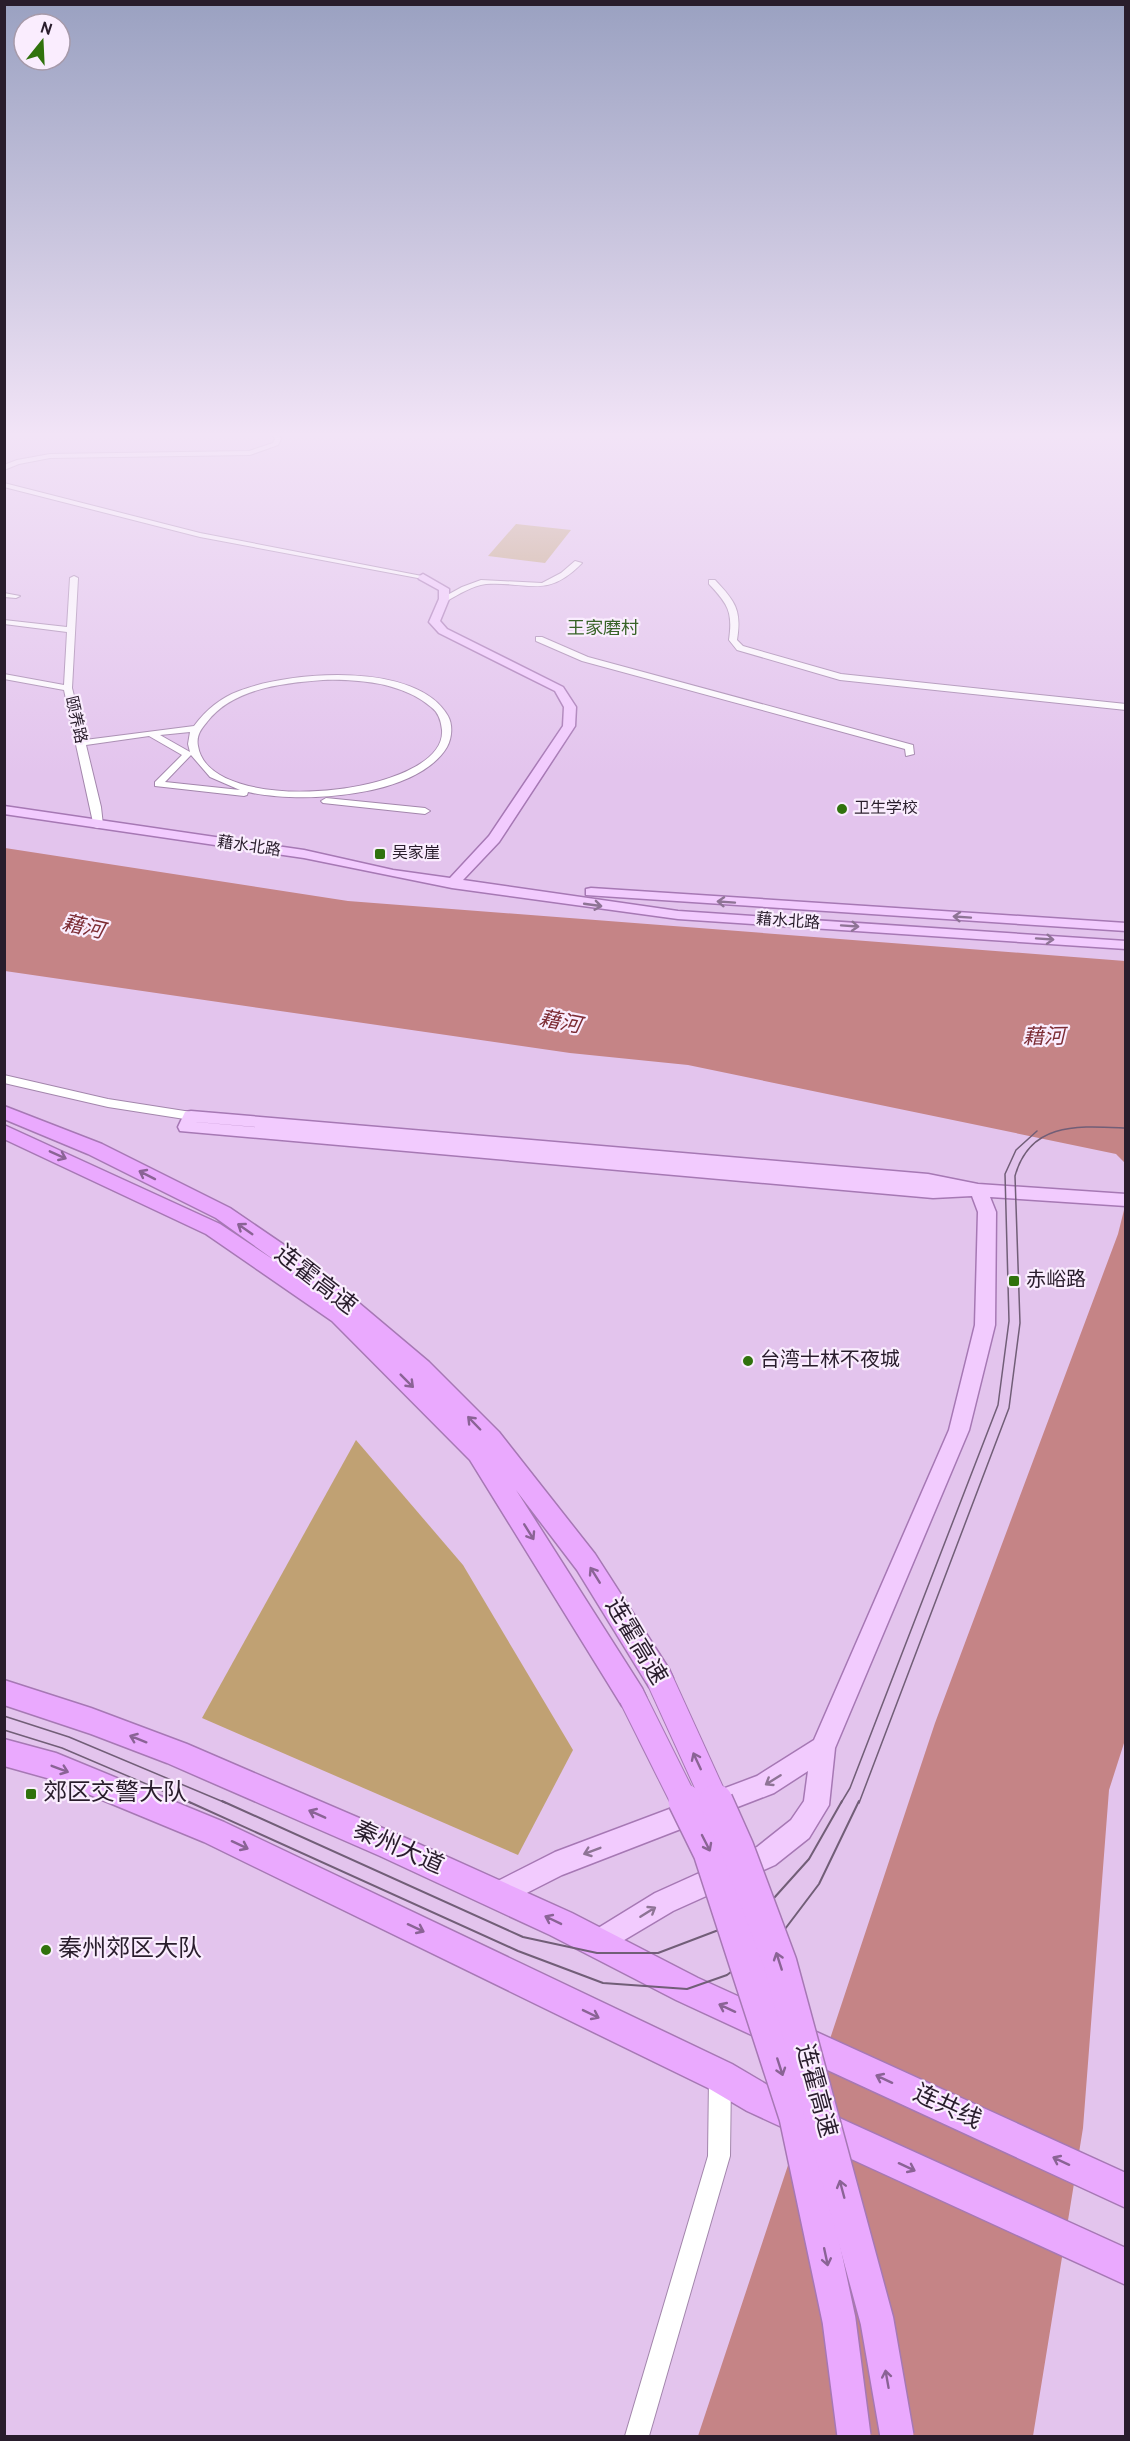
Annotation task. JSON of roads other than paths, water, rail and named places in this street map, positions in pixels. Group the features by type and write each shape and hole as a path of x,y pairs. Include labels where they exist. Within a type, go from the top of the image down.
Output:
{"highway":[{"name":"连霍高速","path":"4,1112 95,1149 192,1208"},
{"name":"连霍高速","path":"4,1131 192,1208 307,1272 421,1368 490,1440 586,1562 660,1678 737,1848 780,1963 877,2321 897,2436"},
{"name":"连霍高速","path":"218,1221 340,1315 479,1453 632,1697 710,1852 796,2117 839,2320 854,2436"},
{"name":"秦州大道","path":"4,1692 72,1712 237,1778 500,1894 687,1989 780,2032"},
{"path":"4,1752 56,1767 214,1832 720,2076 759,2099 1125,2267"},
{"name":"连共线","path":"780,2032 1120,2188"}],"main road":[{"path":"423,577 444,589 444,599 434,622 443,631 559,689 570,707 568,726 494,839 452,884"},
{"name":"藉水北路","path":"4,811 304,854 393,874 452,884 678,915 1125,945"},
{"name":"藉水北路","path":"452,884 531,886 630,896 1125,927"},
{"path":"191,1116 186,1127 921,1191 978,1190 1125,1200"},
{"path":"598,1942 664,1902 766,1856 800,1829 816,1805 823,1748 959,1430 985,1325 987,1212 978,1190"},
{"path":"500,1894 555,1865 765,1785 823,1748"}],"street":[{"path":"269,548 423,577"},
{"path":"444,599 468,587 486,582 539,587 550,585 578,563"},
{"name":"颐养路","path":"74,578 68,688 96,807 98,825"},
{"path":"712,582 734,605 736,625 733,640 740,648 778,661 840,677 1125,707"},
{"path":"4,595 16,596"},
{"path":"4,622 71,630"},
{"path":"539,639 585,659 910,747 909,754"},
{"path":"4,675 68,688"},
{"path":"81,743 196,729 215,708 253,690 302,679 341,677 389,684 418,694 433,704 443,715 447,733 442,746 432,759 394,780 356,791 298,795 251,789 215,775 201,764 194,752 193,739 196,729"},
{"path":"149,733 185,751 187,755 158,784 425,811"},
{"path":"4,1079 108,1103 191,1116"},
{"path":"637,2436 719,2156 720,2076"}],"water":[{"name":"藉河","path":"5,848 348,901 1125,961 1125,1163 1116,1154 688,1065 570,1053 5,971"},
{"path":"1125,1206 1125,1740 1109,1790 1083,2128 1033,2436 698,2436 935,1723 1118,1234"}],"tram line":[{"path":"859,1803 1009,1408 1020,1323 1015,1176 1022,1158 1032,1145 1044,1136 1058,1131 1091,1127 1126,1128"},
{"path":"841,1803 850,1788 998,1405 1009,1321 1005,1174 1016,1150 1037,1131"},
{"path":"4,1716 69,1737 226,1803"},
{"path":"4,1730 62,1748 191,1803"},
{"path":"187,1801 518,1951 603,1983 687,1989 727,1975 782,1933 819,1884 859,1801"},
{"path":"222,1801 523,1937 597,1953 658,1953 737,1923 774,1898 809,1859 842,1801"}],"place":[{"name":"卫生学校","path":"842,809"},
{"name":"吴家崖","path":"380,854"},
{"name":"赤峪路","path":"1014,1281"},
{"name":"台湾士林不夜城","path":"748,1361"},
{"name":"郊区交警大队","path":"31,1794"},
{"name":"秦州郊区大队","path":"46,1950"}],"district":[{"name":"王家磨村","path":"603,629"}]}
